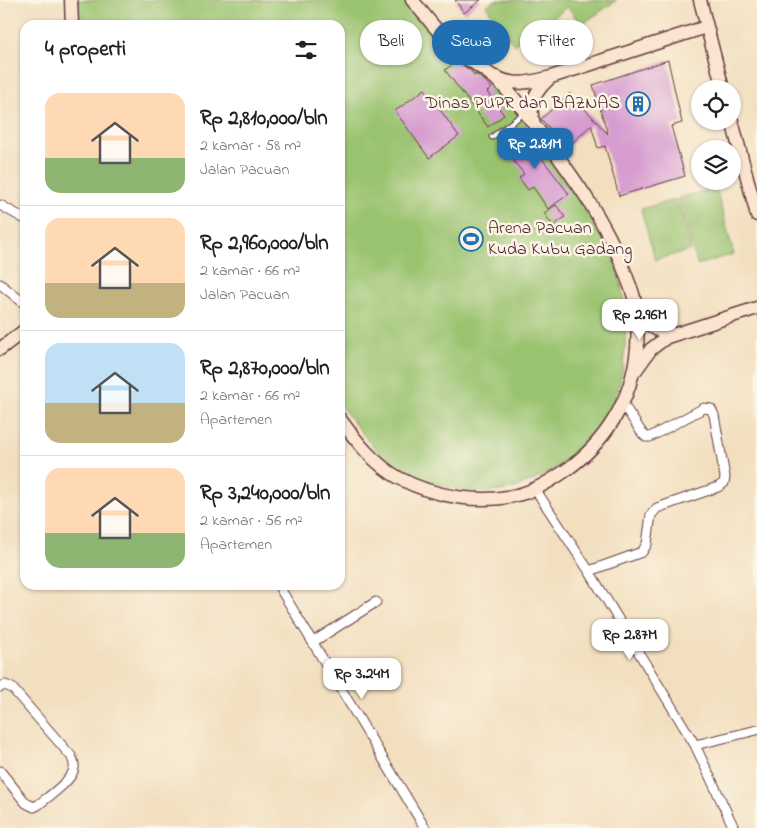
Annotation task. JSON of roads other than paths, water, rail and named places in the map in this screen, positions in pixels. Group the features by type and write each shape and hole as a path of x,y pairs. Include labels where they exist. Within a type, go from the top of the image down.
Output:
{"street":[{"path":"71,0 72,20"},
{"path":"412,0 453,47 500,83 524,113 573,177 591,205 622,263 635,301 644,320 661,332 674,334"},
{"path":"700,0 721,80"},
{"path":"484,70 502,80 517,84 551,77 706,26"},
{"path":"534,126 531,116 532,99 551,77"},
{"path":"734,130 757,215"},
{"path":"0,205 20,216"},
{"path":"0,284 20,300"},
{"path":"633,376 638,320 635,301"},
{"path":"345,426 358,443 377,462 398,478 422,488 450,495 481,498 521,494 536,489 565,471 605,434 623,404 633,376 643,358 659,342 674,334 757,308"},
{"path":"0,349 20,334"},
{"path":"589,570 642,552 647,544 651,515 657,508 718,487 724,482 725,477 714,414 711,409 704,408 650,437 646,437 642,434 623,404"},
{"path":"536,489 589,570 695,745 734,828"},
{"path":"281,590 425,828"},
{"path":"313,642 376,602"},
{"path":"0,687 5,684 12,688 71,756 74,767 72,774 63,784 34,807 26,803 0,771"},
{"path":"695,745 757,730"}],"lane":[{"path":"492,137 524,113"}],"place":[{"name":"Dinas PUPR dan BAZNAS","path":"638,104"},
{"name":"Arena Pacuan Kuda Kubu Gadang","path":"471,239"}]}
